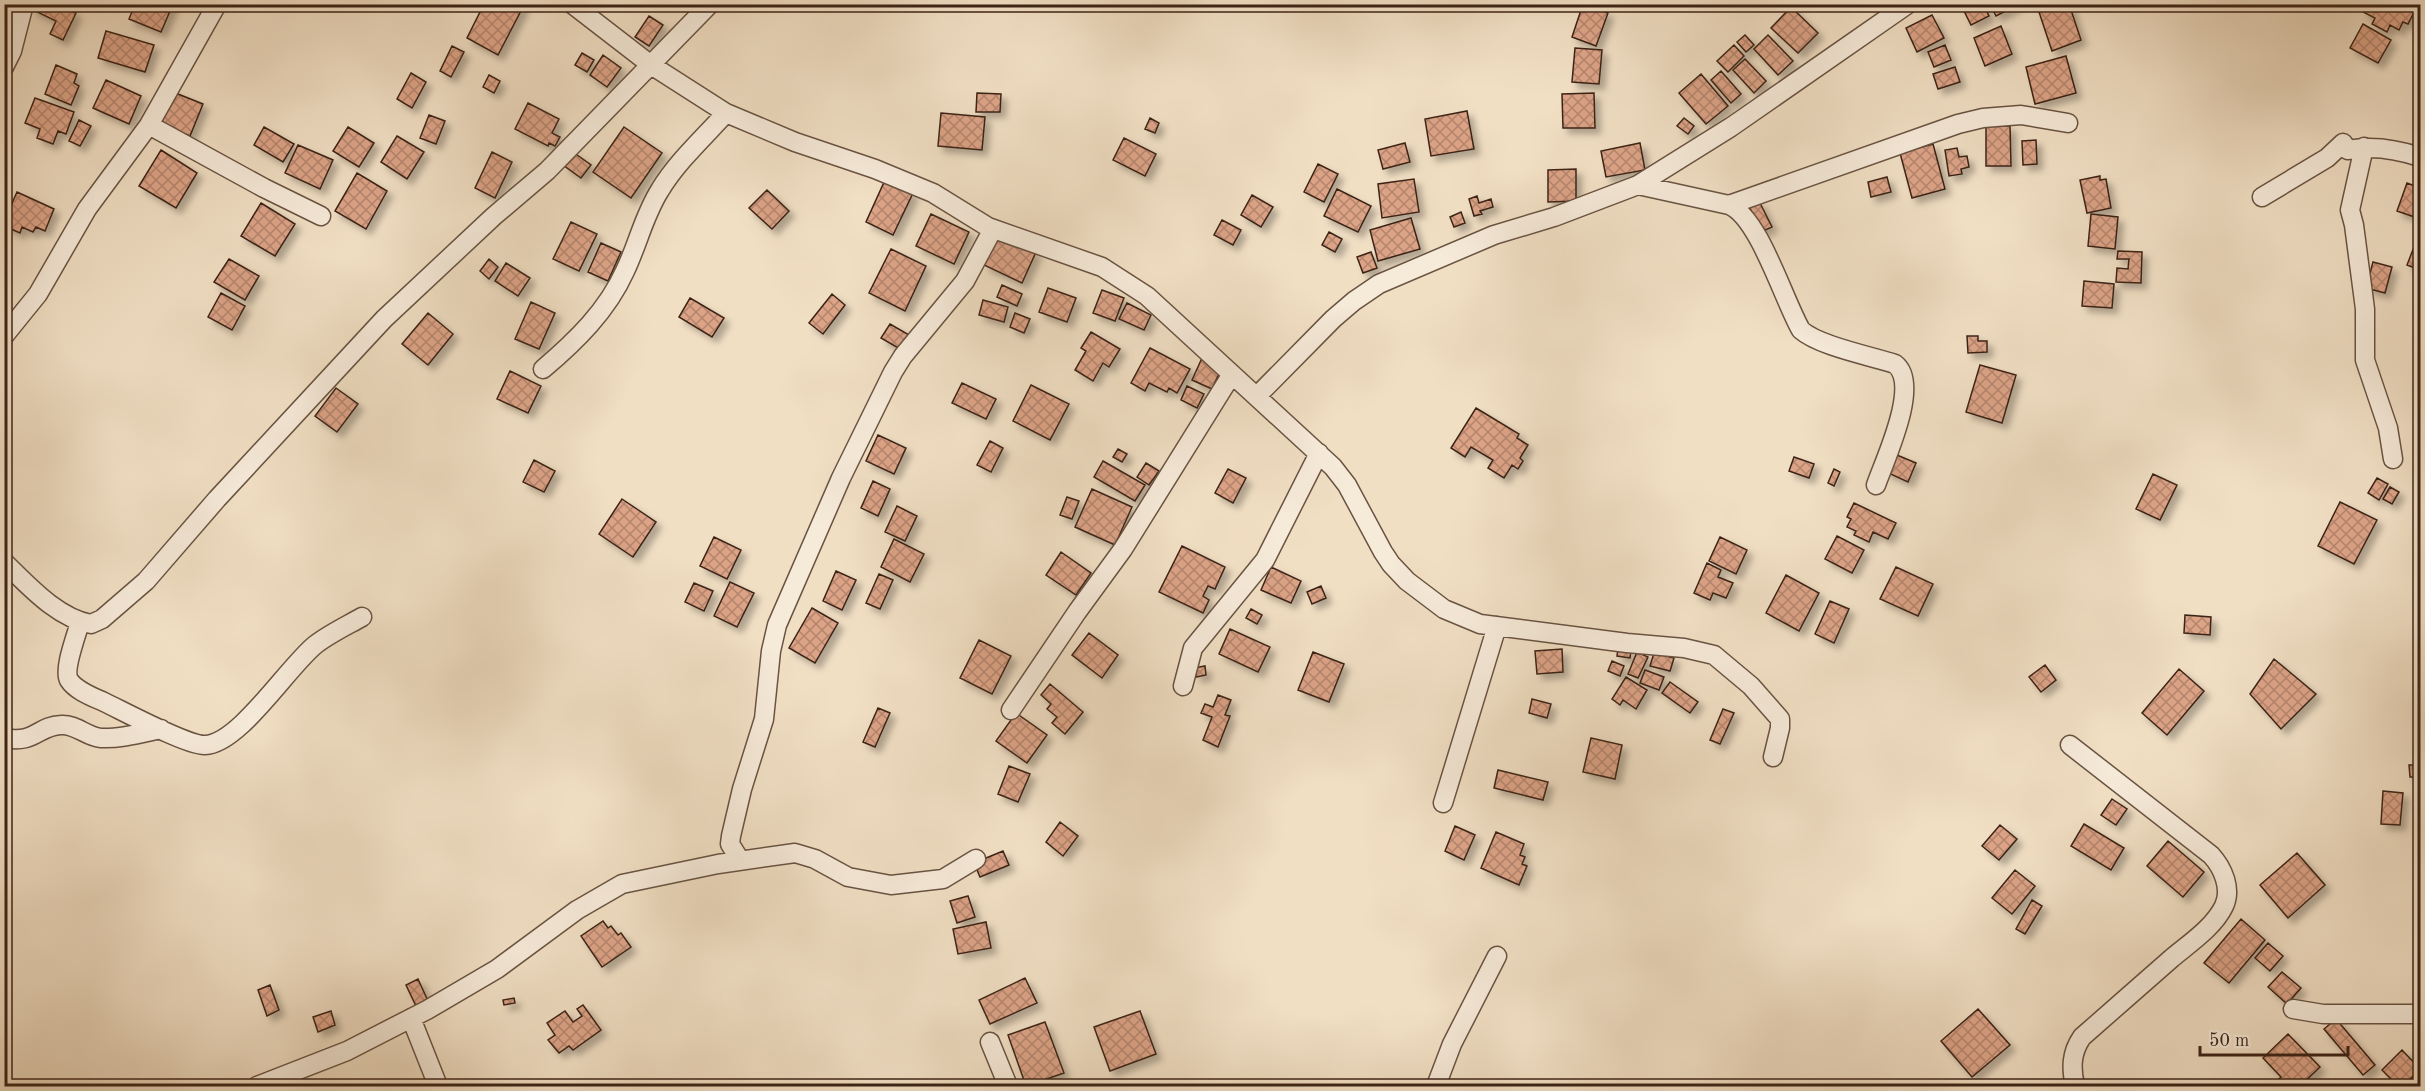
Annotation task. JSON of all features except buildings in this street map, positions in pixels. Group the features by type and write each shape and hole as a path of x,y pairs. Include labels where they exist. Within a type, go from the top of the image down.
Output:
{"street":[{"path":"4,67 12,51 24,4"},
{"path":"4,336 38,294 87,209 149,124 217,4"},
{"path":"572,4 651,65 726,113 795,142 915,185 933,193 993,229 1102,267 1122,279 1147,296 1319,453 1347,485 1383,552 1407,581 1444,609 1469,620 1497,626 1684,648 1717,656 1751,686 1780,719 1773,757"},
{"path":"4,562 46,600 80,622 95,624 102,619 146,581 217,499 384,319 494,216 547,171 710,4"},
{"path":"1257,396 1333,319 1379,284 1494,235 1554,217 1638,184 1731,127 1908,4"},
{"path":"543,369 585,332 611,297 626,271 640,231 661,188 726,113"},
{"path":"1729,205 1958,124 1983,118 2021,115 2068,123"},
{"path":"149,124 264,188 321,216"},
{"path":"2262,197 2327,158 2343,143 2348,150 2364,147 2384,148 2421,157"},
{"path":"2364,147 2350,210 2365,309 2365,360 2388,428 2393,459"},
{"path":"1638,184 1729,205 1738,210 1752,228 1778,277 1796,321 1807,335 1895,364 1900,368 1906,392 1876,485"},
{"path":"740,860 730,842 742,789 764,718 771,651 777,625 841,478 893,372 903,356 965,281 993,229"},
{"path":"1011,710 1123,549 1232,374"},
{"path":"1184,686 1193,648 1265,560 1319,453"},
{"path":"80,622 67,671 69,680 80,689 161,729 199,744 217,743 225,739 242,725 315,645 362,617"},
{"path":"1443,803 1497,626"},
{"path":"4,738 17,741 27,739 60,724 75,727 100,738 161,729"},
{"path":"2070,745 2211,855 2221,866 2225,876 2226,899 2224,907 2204,930 2082,1037 2073,1053 2072,1074 2075,1086"},
{"path":"257,1086 347,1052 411,1018 497,969 577,910 622,884 740,860 799,854 815,859 848,878 891,885 943,879 976,859"},
{"path":"1436,1086 1452,1044 1497,956"},
{"path":"2293,1009 2323,1014 2421,1014"},
{"path":"411,1018 438,1086"},
{"path":"990,1042 1008,1086"}]}
